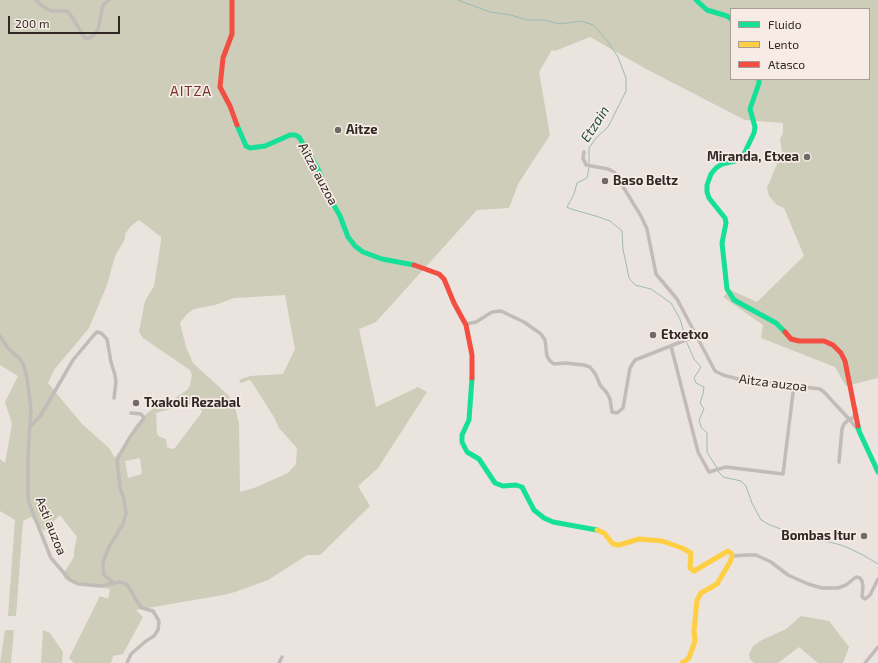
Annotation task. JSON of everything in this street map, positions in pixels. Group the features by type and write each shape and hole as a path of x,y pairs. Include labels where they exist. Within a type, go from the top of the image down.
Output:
{"street":[{"path":"36,0 42,6 51,11 67,11 85,38 88,39 95,34 98,29 103,5 109,0"},
{"name":"Aitza auzoa","path":"232,0 232,34 224,58 220,87 230,106 246,146 250,148 265,146 290,135 299,137 318,169 348,237 355,246 363,252 376,257 413,265 439,274 444,279 454,303 466,324 472,355 473,370 469,420 462,435 462,442 467,452 479,459 495,483 503,486 516,485 522,487 534,510 544,518 553,522 596,530 604,533 613,544 639,539 662,540 682,548 691,554 690,568 694,571 728,551 732,556"},
{"path":"696,0 707,10 730,18"},
{"path":"759,80 750,109 755,127 754,133 744,154 735,161 722,164 716,168 711,174 707,185 709,198 726,218 722,243 727,288 734,300 776,323 791,339 799,342 824,341 833,345 841,353 845,361 859,431 878,472"},
{"name":"Aitza auzoa","path":"584,152 583,158 586,165 608,169 614,172 641,216 647,229 656,274 677,299 715,371 723,376 820,389 859,431"},
{"path":"466,324 476,322 492,312 501,311 524,322 541,334 545,340 547,356 554,364 564,363 584,365 590,368 596,374 600,385 607,393 610,399 612,412 617,413 622,408 630,368 635,360 696,336"},
{"path":"30,427 41,414 74,360 97,332 101,332 107,339 110,362 116,382 114,398"},
{"name":"Asti auzoa","path":"0,336 7,347 20,359 24,366 30,397 28,456 29,503 51,558 70,580 78,584 101,586 114,583"},
{"path":"671,346 698,452 709,472 726,466 783,474 794,385"},
{"path":"127,663 131,654 154,636 159,625 155,614 152,611 142,608 135,600 128,586 119,582 114,583 104,575 104,559 110,545 123,524 126,513 124,499 120,488 117,460 130,437 144,418 141,414 131,413"},
{"path":"839,462 842,429 849,419 853,418 856,414"},
{"path":"682,663 689,658 695,641 696,606 699,595 717,584 732,556 748,555 760,557 771,562 788,575 808,584 822,588 838,588 846,585 856,577 860,578 863,586 862,598 866,599 878,579"},
{"path":"865,663 878,647"},
{"path":"279,663 282,657"}],"green space":[{"path":"0,0 878,0 878,378 846,386 835,367 761,338 763,325 723,297 730,290 757,302 804,256 784,208 777,205 769,196 767,188 782,152 780,139 783,134 783,123 745,120 648,70 590,37 555,51 552,50 539,72 550,135 518,184 509,208 477,210 376,322 359,329 376,407 418,387 427,392 378,468 358,486 370,506 320,555 307,555 268,580 235,592 136,610 143,617 123,654 113,656 111,663 74,663 69,658 100,596 108,599 110,589 65,579 63,575 74,557 77,537 60,515 44,531 31,517 23,521 16,616 8,616 15,520 0,511 0,459 5,463 12,424 5,402 18,376 0,365","holes":["139,220 161,237 154,286 145,301 139,332 143,338 190,370 192,375 190,386 187,390 175,398 158,405 145,415 137,424 115,458 109,448 82,424 48,383 54,370 89,328 107,285 115,256 125,239 125,234 131,226","285,295 295,349 283,374 250,376 241,379 239,382 251,381 274,417 279,428 297,448 296,464 288,473 254,488 240,492 239,423 234,404 229,396 193,363 186,347 180,323 187,314 194,309 215,305 234,298","187,404 201,409 202,412 175,448 171,449 167,447 166,439 157,434 156,413","140,458 142,474 128,478 125,461"]},
{"path":"801,616 829,621 849,647 843,663 818,663 799,647 778,663 754,663 750,659 749,654 753,646 762,640 786,629"},
{"path":"5,630 14,630 11,663 0,663"},
{"path":"43,630 50,633 63,652 62,663 41,663"}],"waterway":[{"name":"Etzain","path":"458,0 490,12 511,15 527,20 544,20 560,24 581,21 593,25 606,39 618,57 626,78 626,91 608,127 596,138 589,148 589,164"},
{"name":"Etzain","path":"589,168 587,178 577,183 574,194 567,207 610,221 622,231 623,249 629,278 635,285 651,289 671,303 680,319 685,337"},
{"name":"Etzain","path":"687,343 694,359 701,367 694,378 696,383 704,387 700,403 704,409 699,420 701,427 707,433 707,452 717,468"},
{"name":"Etzain","path":"718,471 723,477 741,481 746,486 752,503 761,520 770,525 810,540 830,542 844,546 878,564"}],"traffic: fast":[{"path":"696,0 707,10 730,18"},
{"path":"759,80 750,109 755,127 754,133 744,154 735,161 722,164 711,174 707,185 707,192 709,198 725,218 726,223 722,243 727,289 734,300 776,323 785,332"},
{"path":"237,125 246,146 250,148 265,146 290,135 299,137 318,169 348,237 355,246 363,252 382,259 414,265"},
{"path":"472,378 469,420 462,435 462,442 467,452 479,459 495,483 503,486 516,485 522,487 534,510 544,518 553,522 597,530"},
{"path":"858,426 878,472"}],"traffic: slow":[{"path":"597,530 604,533 613,544 619,545 639,539 662,541 682,548 691,553 690,568 694,571 728,551 731,553 732,556 730,562 717,584 701,593 697,600 694,631 695,641 689,658 682,663"}],"traffic: jam":[{"path":"232,0 232,34 223,58 220,87 230,106 237,125"},
{"path":"414,265 439,274 444,279 454,303 466,325 472,355 472,378"},
{"path":"785,332 791,339 799,341 824,341 833,345 841,353 845,361 858,426"}],"place":[{"name":"Aitze","path":"338,130"},
{"name":"Miranda, Etxea","path":"807,157"},
{"name":"Baso Beltz","path":"605,181"},
{"name":"Etxetxo","path":"653,335"},
{"name":"Txakoli Rezabal","path":"136,403"},
{"name":"Bombas Itur","path":"864,536"}],"district":[{"name":"AITZA","path":"191,91"}]}
